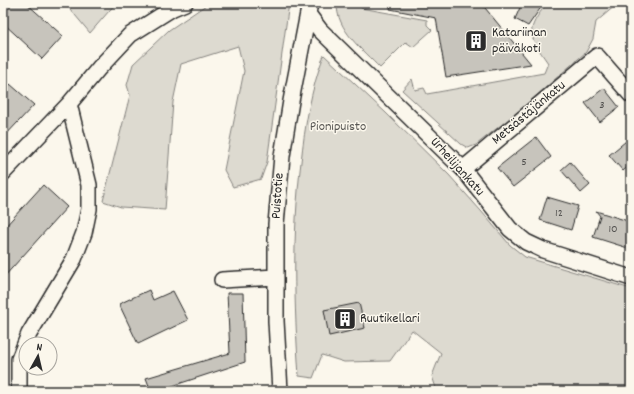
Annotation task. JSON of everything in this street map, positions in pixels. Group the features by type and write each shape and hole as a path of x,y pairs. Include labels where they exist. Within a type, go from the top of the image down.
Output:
{"street":[{"path":"3,173 69,104 99,68 130,35 173,8 185,3"},
{"name":"Urheilijankatu","path":"309,9 320,30 462,169 510,229 526,242 543,250 631,278"},
{"name":"Puistotie","path":"280,391 276,321 276,224 282,156 309,9"},
{"name":"Metsästäjänkatu","path":"462,169 596,56 631,94"},
{"path":"19,391 19,358 29,334 74,259 84,233 89,210 89,185 69,104"},
{"path":"222,280 276,277"}],"green space":[{"path":"65,3 116,3 90,33"},
{"path":"209,3 289,3 267,162 261,179 233,187 224,170 244,71 238,46 181,64 173,102 165,210 121,207 103,201 130,95 127,85 133,64 169,30"},
{"path":"337,3 361,3 361,8 427,20 427,25 432,30 413,47 406,42 380,68 359,47 346,31 338,13"},
{"path":"547,3 623,3 616,5 596,22 593,39 586,52 520,110 476,145 468,148 461,144 402,90 412,79 415,90 424,88 427,94 544,73 548,63 533,39 532,27"},
{"name":"Pionipuisto","path":"324,55 449,175 510,245 525,257 631,289 631,391 437,391 432,376 441,353 412,330 390,361 344,362 322,355 313,378 299,376 295,269 298,189 304,134 309,107 315,81"}],"building":[{"path":"3,3 26,3 63,36 42,59 3,23"},
{"name":"Katariinan päiväkoti","path":"391,3 481,3 531,64 446,77 436,18 390,9"},
{"path":"522,3 544,3 528,26 515,19"},
{"path":"10,84 34,105 3,138 3,92"},
{"path":"604,88 619,107 600,122 585,103"},
{"path":"536,137 551,157 513,187 497,168"},
{"path":"631,137 631,164 623,171 609,155"},
{"path":"570,162 590,185 581,193 561,170"},
{"path":"43,185 67,207 3,278 3,229"},
{"path":"547,197 578,206 571,230 540,220"},
{"path":"596,211 631,222 631,249 593,237 600,216"},
{"path":"149,290 153,300 173,291 188,320 138,344 119,304"},
{"path":"227,293 243,293 245,362 157,391 151,391 146,378 230,353"},
{"name":"Ruutikellari","path":"359,303 365,328 329,336 324,310"}],"place":[{"name":"Katariinan päiväkoti","path":"476,41"},
{"name":"Ruutikellari","path":"345,319"}]}
